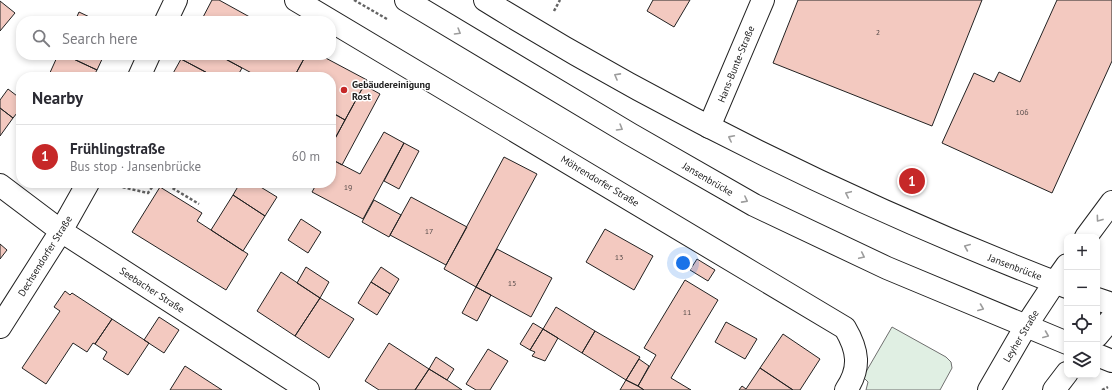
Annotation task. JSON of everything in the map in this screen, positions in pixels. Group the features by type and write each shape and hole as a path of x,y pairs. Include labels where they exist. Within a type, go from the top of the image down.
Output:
{"main road":[{"path":"168,16 176,0"},
{"name":"Möhrendorfer Straße","path":"296,0 323,16"},
{"name":"Jansenbrücke","path":"406,0 630,134 754,205 893,271 1065,342"},
{"name":"Jansenbrücke","path":"485,0 540,34 709,127 896,217 989,257 1063,278"},
{"name":"Hans-Bunte-Straße","path":"709,127 762,0"},
{"name":"Möhrendorfer Straße","path":"336,24 845,328 854,344 857,365 846,390"},
{"path":"141,72 147,60"},
{"name":"Seebacher Straße","path":"0,186 61,232 308,390"},
{"name":"Dechsendorfer Straße","path":"0,327 61,232 85,188"},
{"path":"1088,234 1112,202"},
{"name":"Leyher Straße","path":"989,390 1026,326 1063,278"},
{"path":"1100,300 1112,304"},
{"path":"1100,332 1112,318"},
{"path":"1100,356 1112,361"},
{"path":"1054,390 1064,377"}],"path":[{"path":"354,0 392,23"},
{"path":"124,188 148,193 152,188"},
{"path":"172,188 199,204"}],"green space":[{"path":"892,327 946,357 951,362 952,368 940,390 866,390 868,382 863,377"}],"building":[{"path":"212,0 219,0 248,16 204,16"},
{"path":"653,0 690,0 674,27 647,11"},
{"path":"798,0 982,0 932,126 773,63"},
{"path":"1057,0 1112,0 1112,61 1052,193 942,143 974,73 994,82 999,72 1020,82"},
{"path":"0,1 15,13 0,31"},
{"path":"79,12 87,16 77,16"},
{"path":"56,60 76,60 97,70 96,72 50,72"},
{"path":"76,60 102,60 97,70"},
{"path":"180,60 183,60 206,72 174,72"},
{"path":"183,60 227,60 242,68 240,72 206,72"},
{"path":"227,60 303,60 297,72 250,72"},
{"path":"303,60 329,60 367,80 345,120 336,115 336,72 297,72"},
{"path":"364,85 380,94 342,165 336,162 336,137"},
{"path":"8,89 16,95 16,114 13,118 0,108 0,100"},
{"path":"0,108 13,118 0,136"},
{"path":"336,115 345,120 336,137"},
{"path":"384,132 404,143 363,219 312,192 314,188 336,188 336,162 360,174"},
{"path":"404,143 419,151 399,189 384,181"},
{"path":"504,157 537,174 476,287 444,269"},
{"path":"159,188 162,188 202,213 197,221 248,254 226,290 132,232"},
{"path":"237,188 262,188 277,197 265,216 233,195"},
{"path":"233,195 265,216 243,251 211,230"},
{"path":"411,197 467,227 446,265 390,235"},
{"path":"374,200 401,215 389,237 362,222"},
{"path":"301,219 321,232 308,253 288,240"},
{"path":"605,229 653,256 634,290 586,262"},
{"path":"0,244 7,250 0,259"},
{"path":"497,249 552,278 531,317 476,287"},
{"path":"697,259 715,270 708,281 690,270"},
{"path":"306,267 329,282 320,298 297,283"},
{"path":"381,267 399,279 390,294 371,282"},
{"path":"281,272 320,298 295,336 257,311"},
{"path":"685,280 718,300 671,378 691,390 644,390 638,386 656,355 644,348"},
{"path":"371,282 390,294 377,315 358,303"},
{"path":"476,287 491,295 477,321 462,313"},
{"path":"65,291 70,295 72,293 112,319 95,344 93,343 87,352 73,343 46,384 22,368 60,311 54,307"},
{"path":"320,298 354,319 329,358 295,336"},
{"path":"556,307 595,331 582,353 543,329"},
{"path":"159,317 179,330 164,353 144,340"},
{"path":"112,319 149,343 128,375 103,359 107,352 95,344"},
{"path":"726,322 757,339 745,359 715,342"},
{"path":"533,323 543,329 530,350 520,344"},
{"path":"543,329 558,338 545,361 532,356 535,352 530,350"},
{"path":"595,331 640,357 626,380 582,353"},
{"path":"783,334 820,359 800,390 793,390 760,368"},
{"path":"389,343 429,369 415,390 379,390 365,381"},
{"path":"488,349 508,361 490,390 476,390 466,384"},
{"path":"436,357 454,369 447,380 429,369"},
{"path":"639,359 649,366 638,386 626,380"},
{"path":"185,366 205,379 222,390 170,390"},
{"path":"760,368 793,390 739,390 742,386 746,389"},
{"path":"429,369 447,380 462,390 415,390"},
{"path":"626,380 638,386 644,390 620,390"}],"place":[{"name":"Gebäudereinigung Rost","path":"344,90"},
{"name":"Frühlingstraße","path":"912,181"}]}
